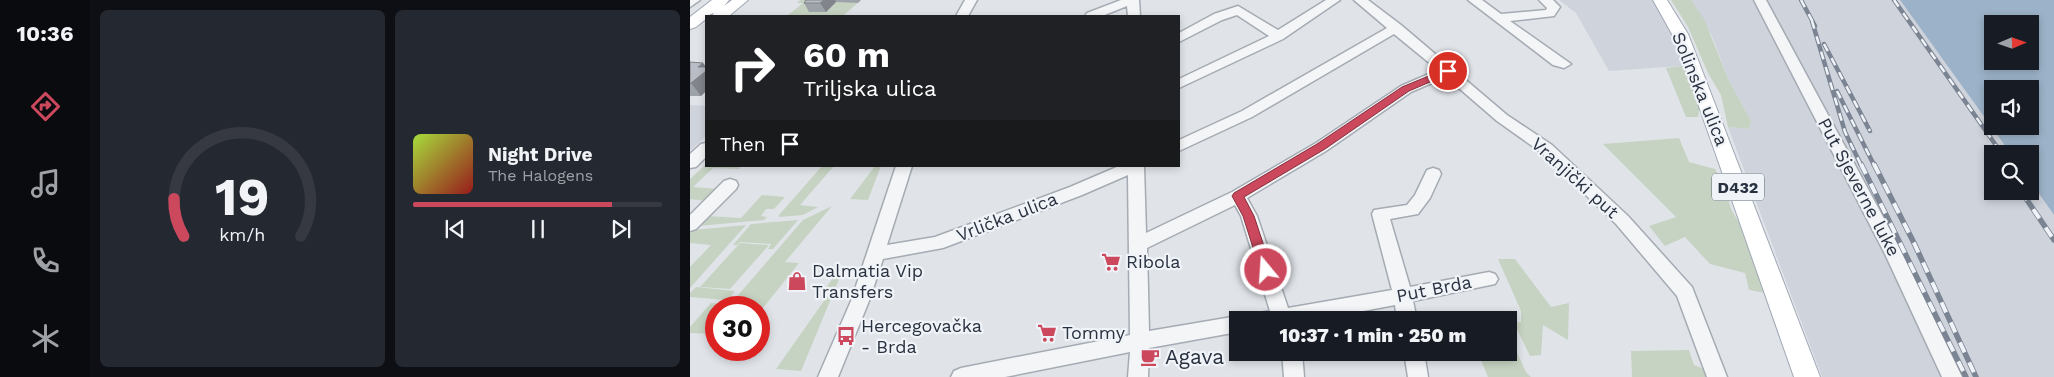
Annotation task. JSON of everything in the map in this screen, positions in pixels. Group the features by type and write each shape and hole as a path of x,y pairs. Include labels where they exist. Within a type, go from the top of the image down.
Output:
{"main road":[{"path":"690,24 722,0"},
{"path":"721,15 741,0"},
{"name":"Solinska ulica","path":"1660,0 1680,34 1704,95 1807,377"},
{"path":"690,40 705,28"}],"street":[{"path":"690,3 694,0"},
{"path":"962,15 970,0"},
{"path":"1094,15 1133,0 1134,15"},
{"path":"1180,84 1278,36 1334,0"},
{"name":"Vranjički put","path":"1360,0 1448,71 1502,118 1547,149 1622,220 1685,292 1717,377"},
{"path":"1474,0 1538,48 1564,64"},
{"path":"1499,18 1550,13 1554,7 1545,0"},
{"name":"Put Sjeverne luke","path":"1760,0 1894,254 1952,377"},
{"path":"1180,38 1238,10 1278,36"},
{"path":"1180,146 1247,114 1396,28"},
{"path":"1138,245 1238,196 1321,147 1406,89 1448,71"},
{"path":"690,164 705,149"},
{"path":"828,377 860,301 904,167"},
{"name":"Vrlička ulica","path":"876,253 936,243 1076,191 1133,167"},
{"path":"1135,167 1140,340 1138,377"},
{"path":"1406,311 1380,214 1412,210 1422,198 1433,174"},
{"path":"690,225 730,185"},
{"path":"1238,196 1248,216 1279,311"},
{"name":"Put Brda","path":"1320,311 1489,279"},
{"path":"962,377 1140,340 1229,325"},
{"path":"1293,361 1294,377"},
{"path":"1415,361 1418,377"}],"shaded area":[{"path":"1559,0 1653,0 1669,25 1679,47 1682,66 1609,71 1576,13"},
{"path":"1691,0 1900,0 1984,117 1984,135 1997,135 2005,145 1984,145 1984,200 2039,200 2039,194 2054,215 2054,377 1822,377 1728,127 1749,129 1751,121 1729,81 1712,36"},
{"path":"690,105 705,106 705,137 690,151"}],"green space":[{"path":"800,0 861,0 844,15 788,15 803,3 797,3"},
{"path":"1671,0 1691,0 1704,19 1729,81 1751,121 1749,129 1728,127 1721,95 1708,73 1688,27"},
{"path":"1679,47 1700,104 1698,117 1686,117 1666,68 1682,66"},
{"path":"1679,138 1689,162 1715,169 1723,183 1731,209 1743,230 1765,293 1749,290 1745,273 1710,264 1685,237 1665,246 1649,226 1676,217 1603,144"},
{"path":"705,165 705,167 740,167 739,169 713,168 693,187 719,189 705,201 690,199 690,179"},
{"path":"821,167 833,167 800,205 818,207 803,215 779,217"},
{"path":"874,167 881,167 868,200 850,199"},
{"path":"762,195 785,197 774,209 766,209 761,216 767,217 764,220 698,226 707,216 741,218"},
{"path":"832,206 785,262 799,263 770,299 770,296 737,296 803,220"},
{"path":"798,220 773,249 768,249 771,244 740,242 737,245 733,245 751,224"},
{"path":"746,225 690,288 690,267 711,245 690,243 690,233 693,230"},
{"path":"740,243 769,245 730,289 700,287"},
{"path":"1498,259 1515,259 1551,307 1569,303 1568,340 1543,325 1541,355 1530,356 1517,329 1517,323 1521,322 1521,311"},
{"path":"840,277 801,371 776,369 831,291 825,289 833,278"},
{"path":"696,287 735,291 731,296 705,296 705,298 690,297 690,293"},
{"path":"705,310 705,334 690,333 690,327"},
{"path":"1689,350 1694,365 1704,369 1706,377 1632,377 1631,351"},
{"path":"1517,352 1526,372 1531,377 1488,377 1481,361 1517,361"}],"water":[{"path":"1900,0 2054,0 2054,215 2039,194 2039,145 2005,145 1997,135 2039,135 2039,80 1984,80 1984,117"}],"building":[{"path":"806,0 824,0 820,3 804,3"},
{"path":"690,62 703,63 698,67 705,67 705,72 690,84"}],"railway":[{"path":"1801,0 1815,26"},
{"path":"1894,0 1996,145"},
{"path":"1812,21 1845,132 1861,165"},
{"path":"1824,44 1870,131"},
{"path":"1837,91 1874,165"},
{"path":"1861,164 1966,377"},
{"path":"1874,164 1914,243 1976,377"},
{"path":"2027,200 2054,240"}],"place":[{"name":"Ribola","path":"1111,262"},
{"name":"Dalmatia Vip Transfers","path":"797,281"},
{"name":"Tommy","path":"1047,333"},
{"name":"Hercegovačka - Brda","path":"846,336"},
{"name":"Agava","path":"1150,357"}],"route":[{"path":"1266,270 1248,216 1238,196 1321,147 1406,89 1448,71"}]}
